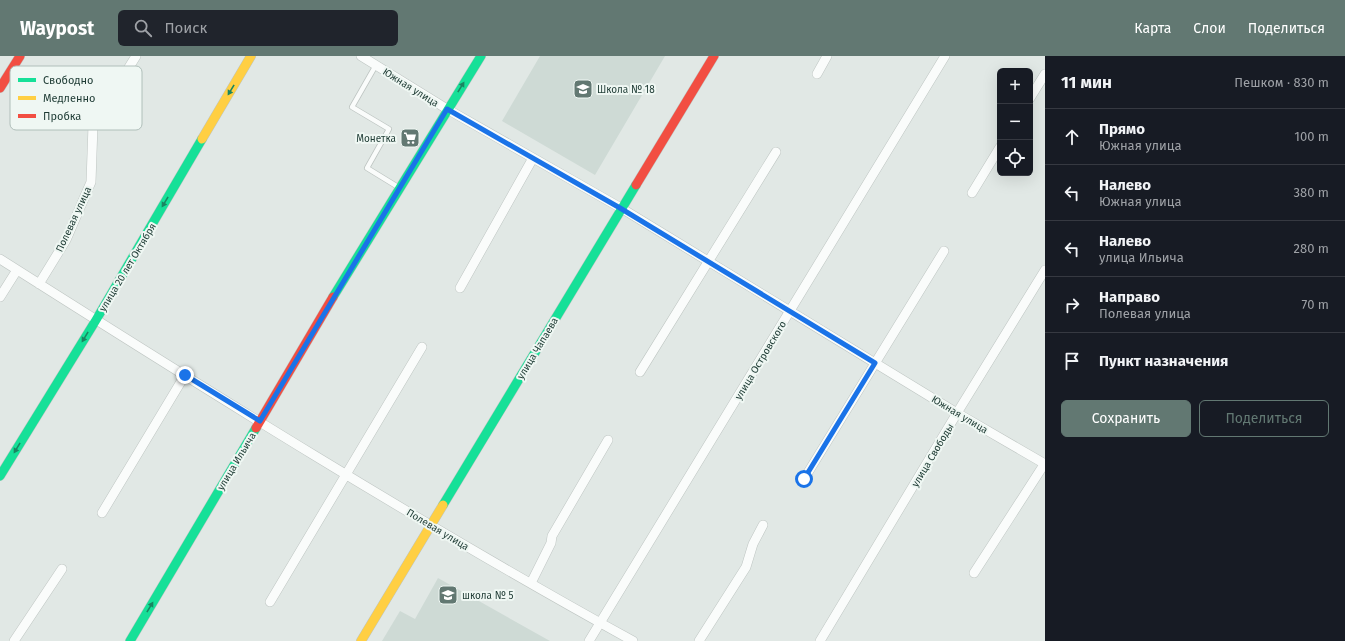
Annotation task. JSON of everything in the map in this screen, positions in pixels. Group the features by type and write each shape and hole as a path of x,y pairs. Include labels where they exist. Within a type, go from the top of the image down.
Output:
{"main road":[{"path":"14,66 20,56"},
{"name":"улица 20 лет Октября","path":"0,476 96,320 251,56"},
{"name":"улица Ильича","path":"130,641 447,109 481,56"},
{"name":"улица Чапаева","path":"361,641 432,526 620,208 714,56"},
{"path":"0,88 10,72"}],"street":[{"name":"Полевая улица","path":"130,66 136,56"},
{"name":"Южная улица","path":"361,56 374,61 447,109 620,208 957,413 1045,463 974,573"},
{"path":"817,74 828,56"},
{"name":"улица Островского","path":"600,623 945,56"},
{"path":"1033,93 1045,74"},
{"name":"Полевая улица","path":"39,284 66,240 91,182 93,130"},
{"path":"640,372 776,152"},
{"path":"972,193 997,152"},
{"path":"460,288 533,158"},
{"path":"804,479 944,251"},
{"name":"Полевая улица","path":"0,259 96,320 432,526 633,641"},
{"path":"0,296 17,270"},
{"name":"улица Свободы","path":"820,641 1045,270"},
{"path":"270,602 422,347"},
{"path":"102,513 185,375"},
{"path":"531,583 551,543 552,536 608,440"},
{"path":"699,641 746,567 754,544 763,525"},
{"path":"14,641 62,569"},
{"path":"589,641 600,623"}],"lane":[{"path":"374,61 352,107 389,129 367,168 400,188"}],"shaded area":[{"name":"Школа № 18","path":"540,56 665,56 595,175 502,121"},
{"name":"школа № 5","path":"438,578 550,641 382,641 400,611 415,619"}],"traffic: fast":[{"path":"333,297 481,56"},
{"path":"0,476 96,320 202,139"},
{"path":"443,505 636,185"},
{"path":"130,641 256,428"}],"traffic: slow":[{"path":"202,139 251,56"},
{"path":"361,641 443,505"}],"traffic: jam":[{"path":"14,66 20,56"},
{"path":"636,185 714,56"},
{"path":"0,88 10,72"},
{"path":"256,428 333,297"}],"place":[{"name":"Школа № 18","path":"583,89"},
{"name":"Монетка","path":"410,138"},
{"name":"школа № 5","path":"448,595"}],"route":[{"path":"185,375 260,421 447,109 620,208 875,363 804,479"}]}
